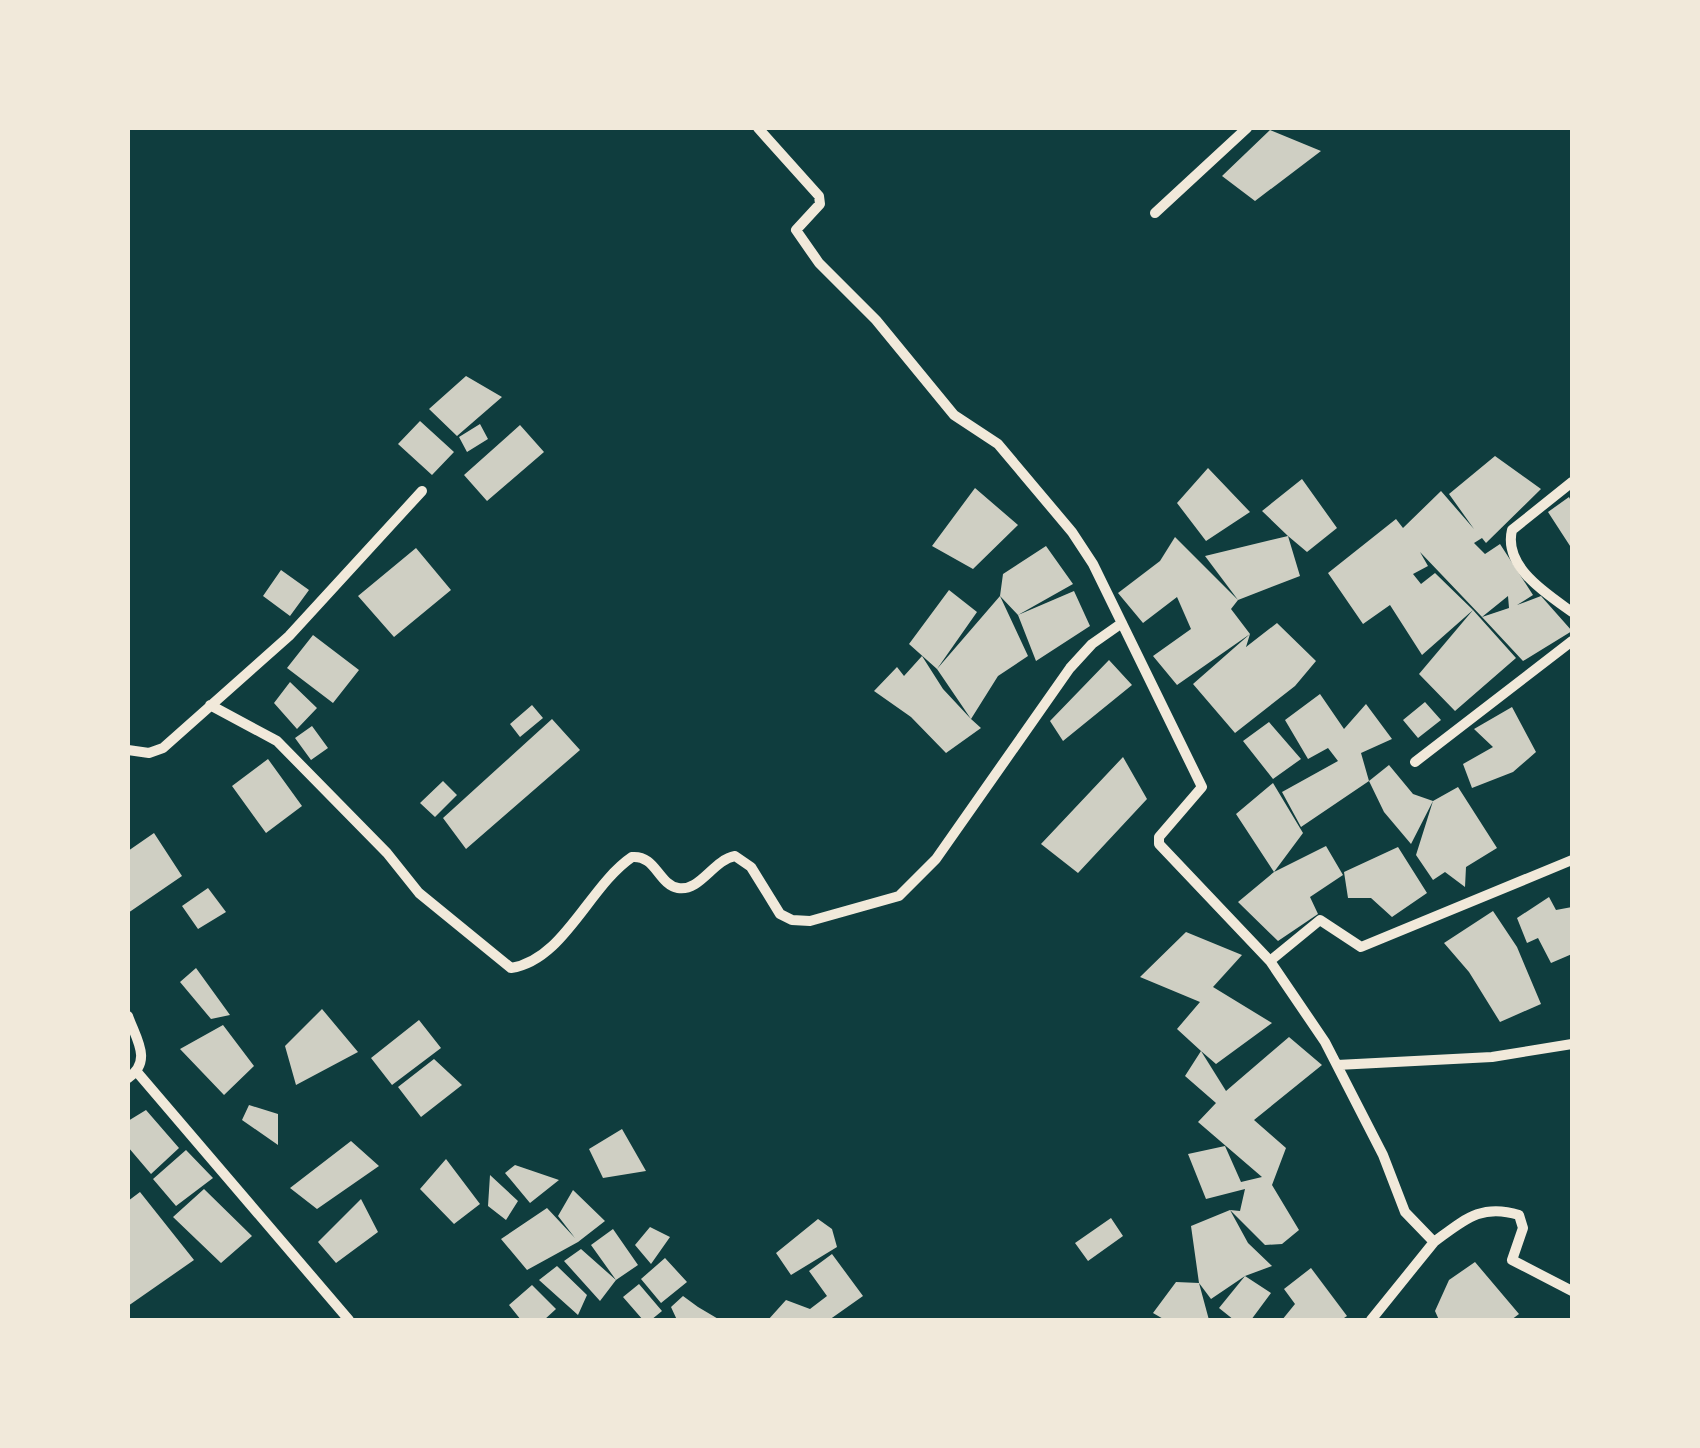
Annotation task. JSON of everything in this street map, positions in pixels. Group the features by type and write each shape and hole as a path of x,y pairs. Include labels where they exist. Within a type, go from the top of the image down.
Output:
{"street":[{"path":"758,128 819,196 820,204 797,225 798,235 876,320 940,400 998,444 1072,532 1122,623 1202,787 1159,838 1159,844 1270,961 1337,1065 1383,1156 1405,1212 1434,1242"},
{"path":"1155,214 1247,128"},
{"path":"1572,482 1512,530 1510,540 1521,568 1537,587 1572,612"},
{"path":"128,750 149,753 162,748 210,706 289,636 422,491"},
{"path":"210,706 277,741 387,853 419,892 511,968 541,957 632,856 648,860 673,887 680,888 698,882 724,858 743,860 780,914 792,920 810,920 899,896 936,859 1070,668 1092,644 1122,623"},
{"path":"1415,762 1572,641"},
{"path":"1270,961 1320,920 1361,946 1572,860"},
{"path":"128,1016 142,1054 132,1075 349,1320"},
{"path":"1337,1065 1492,1057 1572,1044"},
{"path":"1371,1320 1434,1242 1479,1210 1498,1208 1519,1215 1523,1228 1511,1251 1512,1260 1572,1290"}],"building":[{"path":"1270,130 1321,151 1255,201 1222,176"},
{"path":"466,376 502,397 457,436 429,409"},
{"path":"420,421 454,452 432,475 398,444"},
{"path":"480,424 488,439 467,452 459,437"},
{"path":"520,425 544,452 487,501 464,475"},
{"path":"1495,456 1541,489 1486,543 1482,538 1474,543 1485,554 1500,544 1533,595 1517,605 1541,596 1572,631 1523,661 1420,552 1428,566 1413,574 1421,584 1435,573 1473,610 1422,655 1390,605 1363,624 1328,573 1396,519 1403,528 1441,491 1474,529 1449,494","holes":["1508,596 1509,608 1482,617"]},
{"path":"1208,468 1250,512 1206,541 1177,503"},
{"path":"1302,479 1337,528 1307,552 1262,511"},
{"path":"975,488 1018,525 973,569 932,546"},
{"path":"1569,497 1572,503 1572,549 1548,512"},
{"path":"1288,536 1300,576 1238,600 1205,556"},
{"path":"1175,537 1238,600 1231,609 1250,634 1177,685 1153,656 1191,629 1177,597 1143,623 1118,593 1160,561"},
{"path":"1046,546 1073,584 1018,615 1000,596 1003,574"},
{"path":"416,548 451,590 394,637 358,596"},
{"path":"281,570 309,590 290,616 263,596"},
{"path":"949,590 977,612 937,669 909,644"},
{"path":"1074,591 1090,626 1036,661 1018,615"},
{"path":"1000,596 1028,656 998,676 971,719 937,669"},
{"path":"1473,610 1516,658 1455,711 1419,674"},
{"path":"1277,623 1316,661 1295,686 1235,733 1193,684 1250,634 1246,647"},
{"path":"313,635 359,670 333,703 287,668"},
{"path":"922,656 943,689 981,728 946,753 911,717 874,691 897,667 904,676"},
{"path":"1109,660 1132,685 1063,741 1050,721"},
{"path":"290,682 317,708 297,729 274,703"},
{"path":"1320,694 1344,729 1366,704 1392,739 1361,753 1369,781 1301,827 1282,792 1338,761 1328,748 1308,759 1285,720"},
{"path":"1425,702 1441,720 1418,738 1403,720"},
{"path":"532,705 543,718 520,737 510,724"},
{"path":"1512,707 1536,752 1513,772 1472,788 1463,764 1493,747 1474,729"},
{"path":"552,719 580,750 466,849 443,818"},
{"path":"1269,722 1301,759 1273,779 1243,741"},
{"path":"312,726 328,748 311,760 295,738"},
{"path":"1123,757 1147,799 1078,873 1041,844"},
{"path":"268,759 302,806 266,833 232,786"},
{"path":"1389,765 1413,794 1433,801 1411,844 1384,812 1369,781"},
{"path":"443,781 457,795 435,817 420,803"},
{"path":"1273,783 1303,833 1274,872 1236,814"},
{"path":"1458,787 1497,848 1466,867 1465,887 1445,872 1433,880 1416,855 1433,801"},
{"path":"154,833 182,876 128,913 128,851"},
{"path":"1326,846 1343,875 1310,897 1318,914 1278,941 1238,902 1274,872"},
{"path":"1398,847 1427,893 1392,917 1371,898 1348,898 1344,872"},
{"path":"208,888 226,912 198,929 182,906"},
{"path":"1549,897 1556,910 1572,907 1572,954 1551,963 1538,938 1527,943 1517,918"},
{"path":"1493,911 1517,947 1541,1004 1500,1022 1469,972 1444,943"},
{"path":"1186,932 1242,955 1213,987 1272,1023 1216,1064 1177,1029 1200,1002 1140,977"},
{"path":"196,968 230,1015 211,1019 180,982"},
{"path":"322,1009 358,1052 296,1085 285,1046"},
{"path":"419,1020 441,1048 392,1085 371,1058"},
{"path":"223,1025 254,1066 224,1095 180,1049"},
{"path":"1289,1037 1322,1065 1254,1120 1286,1148 1272,1185 1299,1230 1282,1244 1265,1245 1230,1210 1240,1211 1245,1189 1206,1199 1188,1154 1225,1146 1241,1182 1262,1177 1198,1122 1216,1103 1185,1076 1201,1051 1226,1091"},
{"path":"434,1059 462,1085 421,1117 398,1087"},
{"path":"249,1105 278,1114 278,1145 242,1120"},
{"path":"146,1110 179,1148 151,1174 128,1147 128,1121"},
{"path":"622,1129 646,1171 603,1178 589,1149"},
{"path":"351,1141 379,1166 317,1209 290,1188"},
{"path":"186,1150 213,1178 176,1206 153,1179"},
{"path":"446,1159 480,1204 454,1224 420,1189"},
{"path":"515,1165 559,1180 530,1203 505,1173"},
{"path":"490,1175 518,1201 506,1220 488,1206"},
{"path":"204,1189 252,1236 221,1263 173,1217"},
{"path":"573,1190 605,1221 578,1242 527,1270 501,1239 547,1208 575,1238 558,1216"},
{"path":"140,1192 194,1260 128,1306 128,1201"},
{"path":"361,1199 378,1232 336,1263 318,1242"},
{"path":"1230,1210 1248,1243 1272,1266 1245,1276 1211,1299 1199,1283 1191,1226"},
{"path":"1111,1218 1123,1236 1088,1261 1075,1243"},
{"path":"818,1219 832,1229 837,1247 791,1275 776,1253"},
{"path":"650,1227 670,1237 651,1264 635,1245"},
{"path":"613,1229 638,1265 616,1280 591,1245"},
{"path":"581,1249 616,1280 600,1301 564,1261"},
{"path":"832,1254 863,1296 829,1320 768,1320 786,1300 810,1309 827,1296 809,1271"},
{"path":"665,1258 687,1282 661,1303 641,1279"},
{"path":"1475,1262 1519,1314 1511,1320 1439,1320 1435,1311 1449,1280"},
{"path":"557,1266 587,1295 578,1315 539,1280"},
{"path":"1311,1268 1347,1316 1341,1320 1282,1320 1295,1304 1284,1289"},
{"path":"1245,1276 1271,1293 1251,1320 1234,1320 1219,1308"},
{"path":"1176,1282 1199,1283 1209,1320 1165,1320 1153,1313"},
{"path":"639,1284 662,1311 651,1320 643,1320 623,1297"},
{"path":"532,1285 556,1309 544,1320 521,1320 509,1305"},
{"path":"683,1296 720,1320 677,1320 671,1307"}]}
